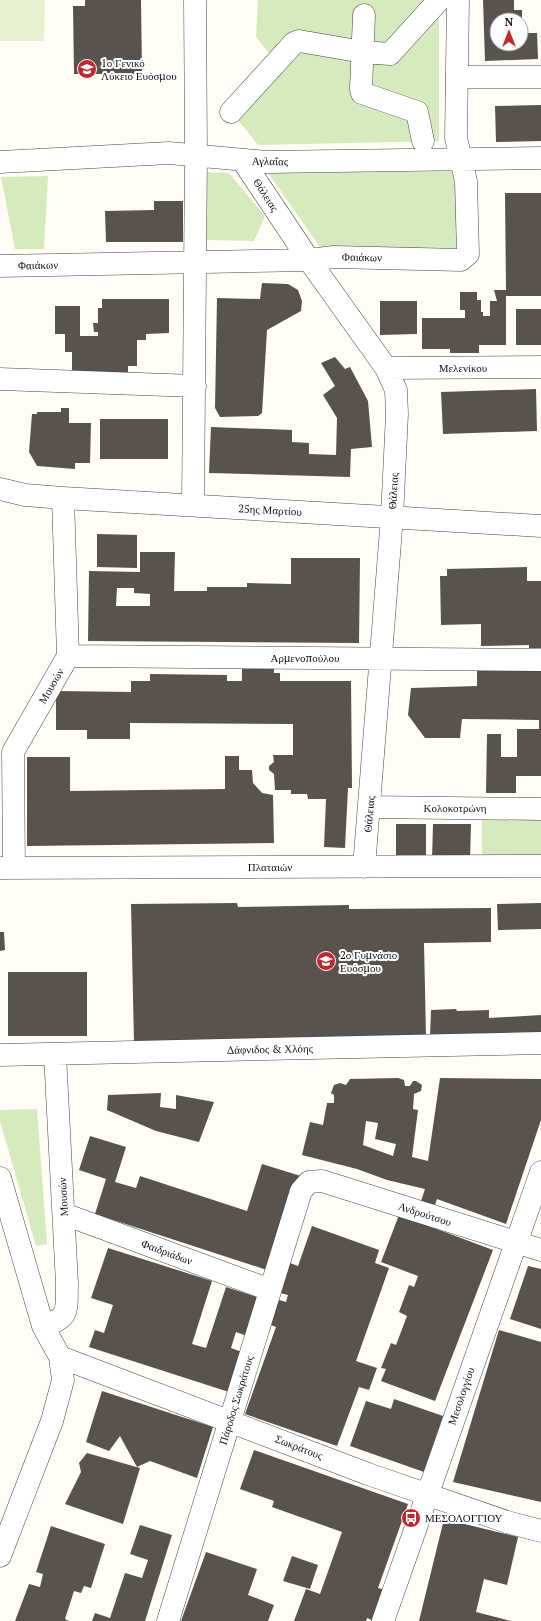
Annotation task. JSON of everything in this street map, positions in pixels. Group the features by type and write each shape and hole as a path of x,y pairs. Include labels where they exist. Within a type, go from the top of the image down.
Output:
{"street":[{"path":"193,505 196,154 195,0"},
{"path":"231,112 294,43 299,41 363,52 390,54 439,0"},
{"name":"Φαιάκων","path":"0,266 195,261 309,260 334,257 461,260 468,254 466,181 456,138 458,0"},
{"path":"364,14 360,89 362,93 417,112 423,141"},
{"path":"457,77 541,77"},
{"name":"Αγλαΐας","path":"0,162 162,153 196,154 243,161 541,158"},
{"name":"Θάλειας","path":"243,161 309,260 386,368 396,390 397,405 392,517 364,867"},
{"name":"Μελενίκου","path":"386,368 541,367"},
{"path":"0,379 195,386"},
{"name":"25ης Μαρτίου","path":"0,489 25,495 63,498 541,526"},
{"name":"Μουσών","path":"7,868 13,752 68,656 63,498"},
{"name":"Αρμενοπούλου","path":"68,656 541,660"},
{"name":"Κολοκοτρώνη","path":"369,807 541,809"},
{"name":"Πλαταιών","path":"7,868 541,866"},
{"name":"Δάφνιδος & Χλόης","path":"0,1055 541,1043"},
{"name":"Μουσών","path":"43,1326 60,1320 65,1314 67,1284 55,1054"},
{"name":"Μεσολογγίου","path":"383,1621 426,1495 541,1172"},
{"path":"0,1178 43,1326 60,1357 63,1380 58,1401 0,1556"},
{"name":"Ανδρούτσου","path":"309,1182 322,1181 541,1250"},
{"name":"Πάροδος Σωκράτους","path":"168,1621 301,1191 309,1182"},
{"name":"Φαιδριάδων","path":"64,1214 270,1290"},
{"name":"Σωκράτους","path":"60,1357 426,1495 507,1522 541,1531"}],"green space":[{"path":"0,0 45,0 44,41 0,41"},
{"path":"258,0 439,0 439,141 258,145 238,120 282,69 256,37"},
{"path":"455,171 457,244 455,249 320,247 268,173"},
{"path":"207,172 229,173 265,216 254,241 206,240"},
{"path":"48,176 44,249 15,249 1,177"},
{"path":"482,819 541,819 541,859 482,859"},
{"path":"37,1109 47,1244 36,1246 0,1121 0,1110"}],"building":[{"path":"85,0 141,0 142,74 74,74 73,6 85,6"},
{"path":"483,0 514,0 514,10 522,10 522,12 489,12 489,52 529,52 529,33 537,33 538,59 485,61"},
{"path":"541,105 541,141 496,142 495,106"},
{"path":"505,193 541,193 541,296 506,296 506,345 479,345 479,353 450,353 450,349 422,349 422,318 465,318 465,310 460,310 460,292 477,292 477,300 481,300 481,312 483,312 483,316 490,316 490,301 497,301 494,290 506,290"},
{"path":"154,201 183,201 183,242 106,242 105,211 154,210"},
{"path":"262,283 288,284 298,290 302,301 301,311 267,330 262,413 258,416 220,417 215,408 217,298 260,299"},
{"path":"102,299 169,299 169,333 146,334 146,340 137,340 137,366 128,366 128,375 72,375 72,352 65,352 65,334 55,334 55,306 80,306 80,336 98,336 98,332 94,332 93,323 98,323 98,308 102,308"},
{"path":"380,301 417,301 417,334 380,335"},
{"path":"516,309 541,309 541,345 516,345"},
{"path":"335,357 345,369 350,367 368,401 372,447 351,449 350,477 209,473 211,427 292,430 292,442 309,443 309,454 336,455 337,418 323,395 335,386 321,363"},
{"path":"536,389 537,431 443,434 441,392"},
{"path":"61,408 69,408 69,423 91,423 90,463 75,463 75,469 37,466 29,452 32,414 37,414 37,412 61,412"},
{"path":"100,419 168,419 168,459 100,459"},
{"path":"97,534 137,535 137,568 97,567"},
{"path":"140,552 175,552 174,591 207,591 207,587 247,587 247,583 291,584 291,558 360,558 359,643 88,641 89,571 140,572","holes":["117,588 134,588 134,593 150,594 150,606 116,606"]},
{"path":"527,567 527,581 541,581 541,648 529,648 529,645 481,646 481,624 441,625 440,576 447,576 447,569"},
{"path":"477,667 541,667 541,776 516,776 516,793 486,793 487,734 501,734 501,757 517,757 517,729 539,729 539,720 462,719 460,738 425,738 408,715 411,688 477,686"},
{"path":"242,669 274,669 274,673 280,673 280,681 351,681 352,788 348,788 345,848 324,847 326,799 308,799 307,794 291,794 291,790 275,790 274,774 269,770 269,766 274,762 273,755 293,755 293,724 130,723 130,739 87,739 87,730 56,730 56,691 131,692 131,681 150,681 150,674 227,675 227,681 242,681"},
{"path":"225,756 239,756 239,770 252,770 253,783 262,793 273,795 274,843 27,846 27,757 70,757 70,791 225,789"},
{"path":"396,824 426,824 426,855 396,855"},
{"path":"433,824 471,824 470,861 432,860"},
{"name":"2ο Γυμνάσιο Ευόσμου","path":"237,903 238,907 349,905 349,909 491,908 491,942 424,943 426,1037 134,1043 131,904"},
{"path":"541,903 541,929 498,930 497,904"},
{"path":"0,932 4,932 5,950 0,951"},
{"path":"8,972 87,972 87,1036 8,1036"},
{"path":"456,1009 457,1011 489,1010 489,1018 541,1015 541,1035 430,1037 431,1010"},
{"path":"398,1078 404,1080 405,1086 410,1086 413,1081 416,1081 422,1085 421,1091 414,1094 413,1109 418,1110 412,1157 428,1161 440,1078 541,1079 541,1120 506,1224 437,1199 435,1205 421,1201 425,1189 387,1180 357,1169 302,1155 310,1122 323,1125 327,1103 334,1103 334,1095 331,1093 334,1085 340,1083 346,1085 350,1079","holes":["366,1121 378,1123 375,1139 396,1144 393,1156 363,1145"]},
{"path":"161,1093 160,1107 176,1109 176,1095 214,1102 199,1142 156,1131 107,1110 108,1095"},
{"path":"90,1136 126,1147 115,1182 136,1188 140,1176 247,1211 262,1164 304,1177 273,1272 95,1214 106,1179 79,1170"},
{"path":"399,1215 493,1250 435,1401 381,1381 386,1369 381,1368 391,1343 396,1345 407,1316 399,1312 409,1285 414,1287 418,1276 381,1262"},
{"path":"312,1226 379,1250 375,1263 389,1268 356,1361 377,1368 369,1390 359,1387 337,1446 245,1414 276,1327 268,1324 276,1299 286,1302 288,1295 280,1293 290,1263 298,1266"},
{"path":"108,1248 212,1281 192,1344 206,1348 226,1287 260,1298 247,1336 236,1332 231,1348 242,1352 229,1392 89,1347 95,1330 104,1333 113,1305 91,1298"},
{"path":"528,1266 541,1269 541,1329 510,1319"},
{"path":"499,1330 541,1342 541,1502 453,1482"},
{"path":"102,1391 213,1427 197,1478 150,1461 137,1467 120,1436 109,1451 86,1442"},
{"path":"394,1399 443,1416 424,1472 350,1446 366,1401 391,1409"},
{"path":"254,1450 408,1504 378,1588 386,1590 374,1621 367,1618 366,1621 294,1621 306,1589 320,1594 342,1532 272,1507 274,1501 240,1489"},
{"path":"87,1453 140,1468 123,1524 65,1504 81,1472 79,1463"},
{"path":"444,1519 518,1537 507,1585 484,1579 476,1612 511,1621 419,1621"},
{"path":"140,1525 172,1535 145,1621 92,1621 95,1613 110,1618 125,1573 142,1578 148,1560 130,1554"},
{"path":"51,1526 105,1544 91,1588 84,1586 81,1593 74,1591 65,1619 69,1621 15,1621 29,1584 40,1587 43,1574 36,1572"},
{"path":"206,1552 257,1569 248,1595 274,1605 268,1621 181,1621"},
{"path":"292,1556 318,1565 310,1589 283,1581"}],"place":[{"name":"1ο Γενικό Λύκειο Ευόσμου","path":"87,69"},
{"name":"2ο Γυμνάσιο Ευόσμου","path":"326,961"},
{"name":"ΜΕΣΟΛΟΓΓΙΟΥ","path":"411,1518"}]}
